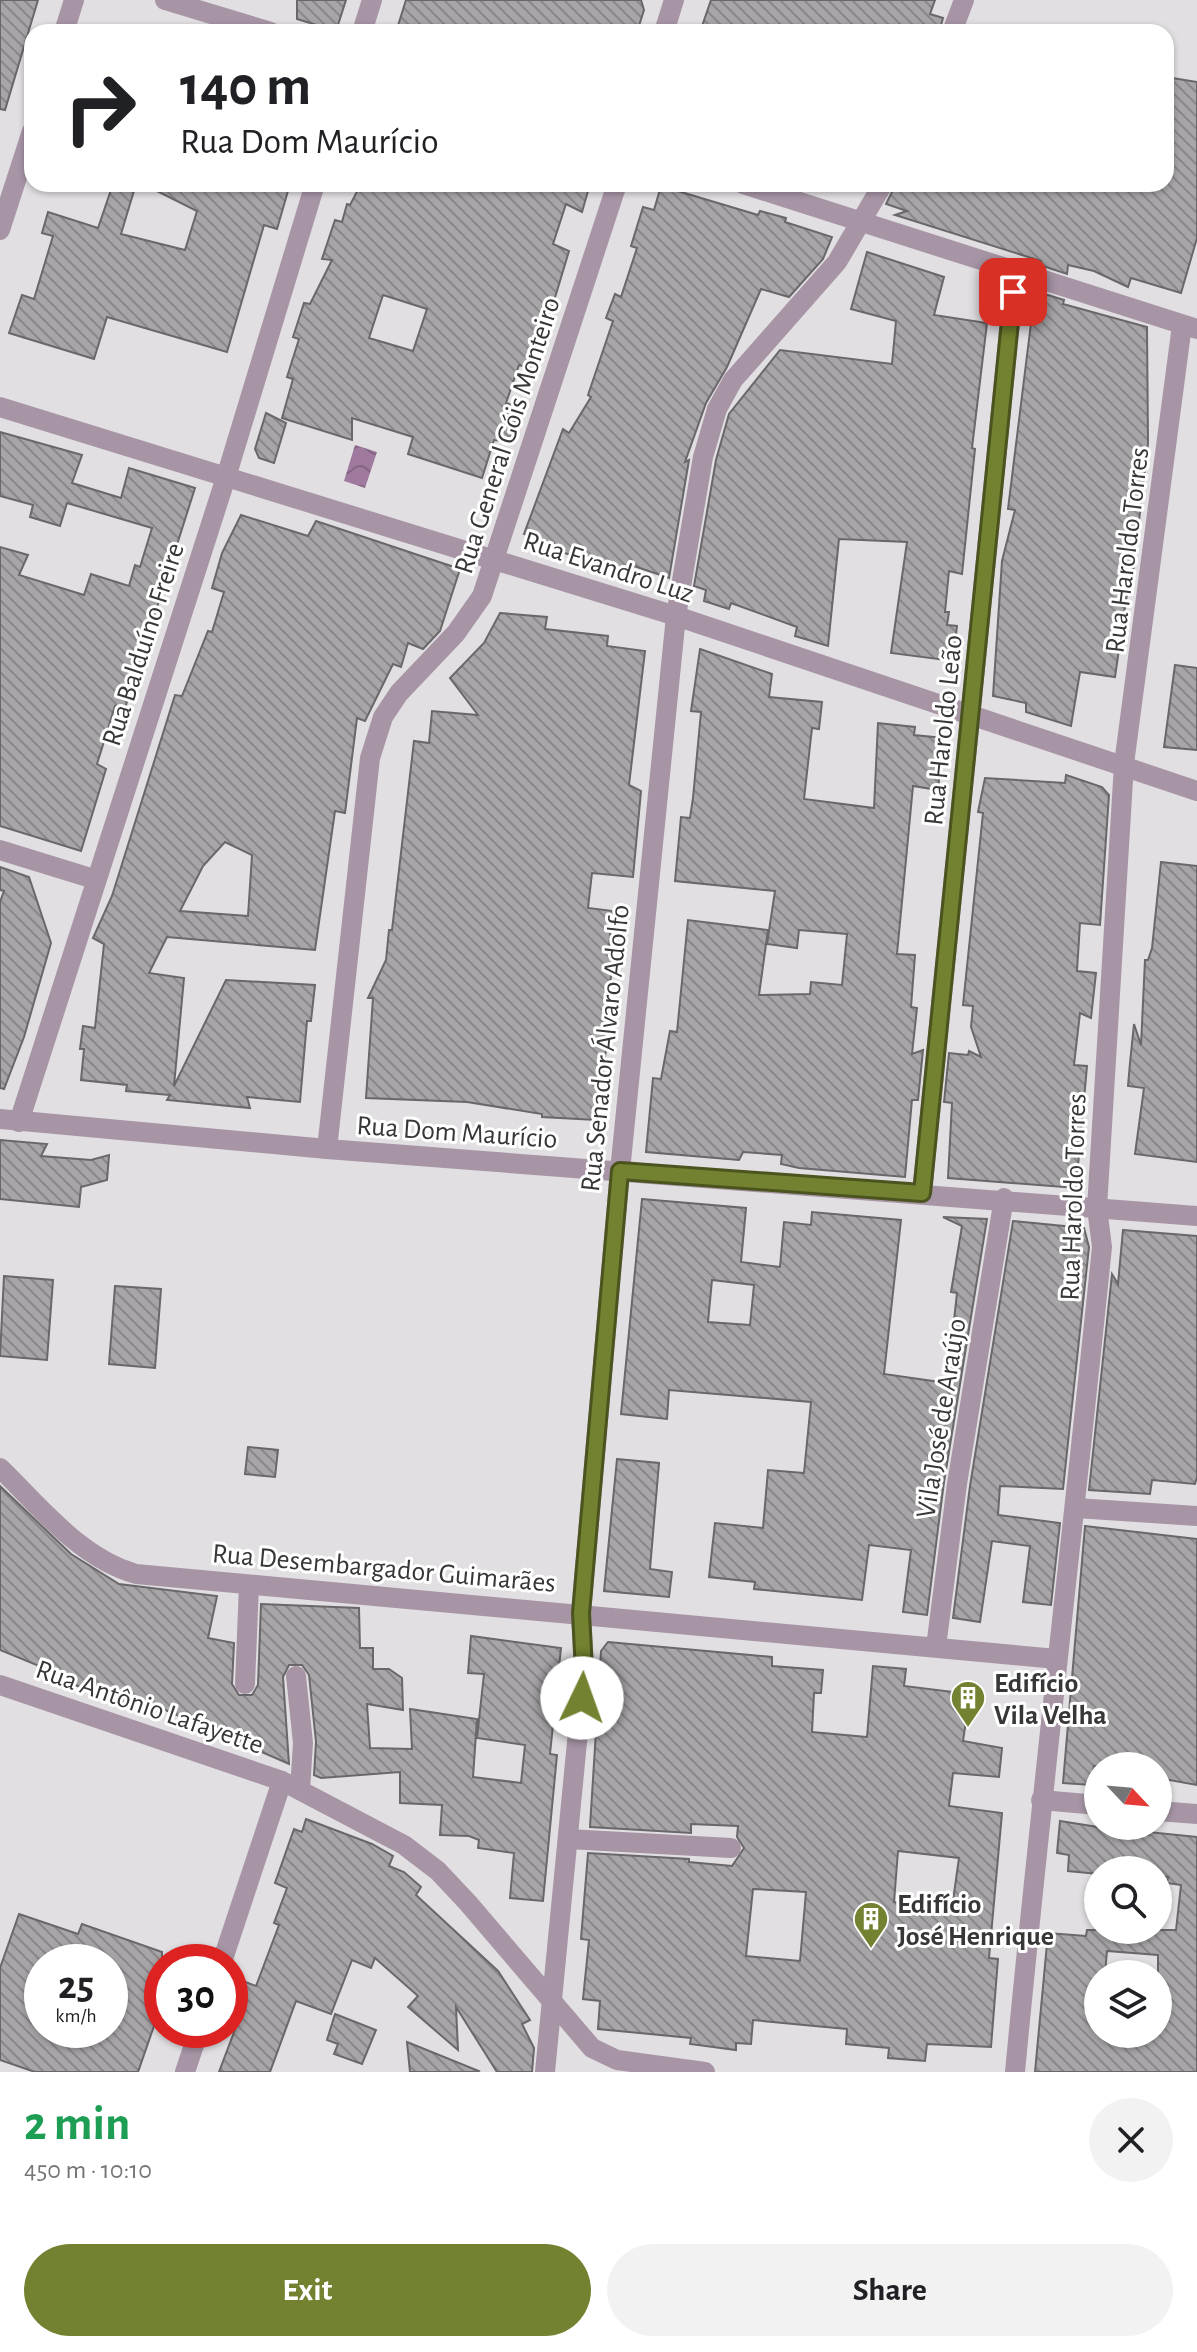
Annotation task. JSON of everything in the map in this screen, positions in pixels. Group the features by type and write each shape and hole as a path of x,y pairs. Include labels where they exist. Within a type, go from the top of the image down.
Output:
{"street":[{"path":"66,24 74,0"},
{"path":"165,0 244,24"},
{"path":"364,24 372,0"},
{"path":"666,24 674,0"},
{"path":"955,24 964,0"},
{"path":"0,230 24,156"},
{"name":"Rua Balduíno Freire","path":"10,1120 94,879 227,474 313,192"},
{"name":"Rua General Góis Monteiro","path":"327,1149 370,758 383,717 399,693 456,633 482,596 614,192"},
{"path":"767,192 1190,327"},
{"name":"Rua Senador Álvaro Adolfo","path":"545,2072 584,1670 581,1613 620,1171 676,616 703,457 717,409 733,380 817,288 863,224 879,192"},
{"name":"Rua Haroldo Leão","path":"922,1193 1015,272"},
{"name":"Rua Haroldo Torres","path":"1015,2072 1041,1800 1076,1508 1102,1247 1097,1208 1124,764 1190,327"},
{"name":"Rua Evandro Luz","path":"0,407 227,474 676,616 1197,791"},
{"path":"0,850 94,879"},
{"name":"Rua Dom Maurício","path":"10,1120 327,1149 1004,1198 1197,1216"},
{"name":"Vila José de Araújo","path":"936,1647 957,1484 1004,1198"},
{"name":"Rua Desembargador Guimarães","path":"0,1468 92,1555 113,1567 136,1574 1057,1659"},
{"path":"1076,1508 1197,1516"},
{"path":"245,1684 249,1585"},
{"path":"229,1944 291,1785 302,1730 296,1676"},
{"name":"Rua Antônio Lafayette","path":"0,1685 291,1785 404,1845 438,1871 551,1997 592,2048 617,2060 705,2072"},
{"path":"1041,1800 1084,1804"},
{"path":"1172,1812 1197,1814"},
{"path":"568,1839 731,1848"},
{"path":"185,2072 193,2048"}],"water":[{"path":"355,445 377,452 365,488 344,481"}],"building":[{"path":"0,0 38,0 31,24 24,24 24,47 5,110 0,109"},
{"path":"297,0 346,0 338,24 313,24 297,19"},
{"path":"406,0 641,0 644,10 640,24 398,24"},
{"path":"711,0 935,0 930,14 943,18 941,24 703,24"},
{"path":"1174,78 1197,82 1197,238 1181,293 1131,278 1128,287 1094,271 1068,265 1067,274 1040,265 1041,261 895,215 907,211 886,204 892,192 1174,192"},
{"path":"110,192 134,192 121,234 185,250 197,211 159,192 288,192 277,229 264,225 227,352 107,317 94,359 9,333 22,295 34,299 53,236 42,233 48,212 98,228"},
{"path":"357,192 588,192 582,212 566,204 553,244 569,251 557,291 538,350 529,368 519,365 506,403 520,407 509,442 494,440 482,478 408,454 413,437 352,418 352,440 282,418 293,379 287,377 299,339 293,337 304,303 310,304 332,260 322,259 335,220 342,222 347,204 350,205","holes":["383,295 427,309 413,351 369,338"]},
{"path":"659,192 681,192 758,215 760,211 786,218 785,222 832,237 823,259 789,297 761,289 727,367 706,403 685,462 689,460 669,578 634,566 630,573 558,551 563,547 524,534 563,429 569,433 591,397 588,395 613,321 606,318 615,294 621,297 637,248 631,246 643,207 654,210"},
{"path":"867,252 944,277 934,315 987,323 972,448 975,449 962,574 949,571 945,612 949,612 947,625 957,626 953,661 891,653 907,542 839,539 828,646 795,636 797,627 731,603 729,609 704,601 706,590 694,586 716,460 729,414 780,350 892,364 896,321 851,309"},
{"path":"1035,291 1064,300 1063,304 1147,327 1148,443 1133,573 1130,573 1115,677 1080,672 1071,726 1026,712 1026,703 993,696 1002,561 1015,510 1008,509"},
{"path":"266,413 286,423 274,463 259,458 255,449"},
{"path":"0,432 82,455 72,483 121,498 129,468 195,488 125,708 115,706 97,764 106,769 81,851 0,826 0,547 28,555 19,575 84,595 91,574 129,586 135,565 140,567 152,528 67,503 60,526 30,517 33,505 0,496"},
{"path":"241,515 308,536 316,521 460,569 440,631 423,649 408,643 401,667 393,664 365,721 357,718 345,813 335,811 315,950 167,937 149,973 184,978 174,1086 226,980 315,985 311,1021 307,1021 300,1102 247,1097 250,1108 167,1100 170,1095 126,1091 127,1085 81,1080 83,1026 95,1028 104,944 93,938 112,896 175,695 182,696 208,631 212,632 224,592 212,588 222,553","holes":["225,842 252,855 248,916 180,911 203,866"]},
{"path":"500,613 547,617 545,629 608,636 607,646 645,651 629,785 641,791 633,877 592,873 588,908 613,911 609,947 614,947 604,1042 607,1043 596,1120 542,1117 542,1114 467,1102 366,1098 373,998 368,998 386,960 389,930 392,930 414,741 429,743 432,711 478,715 450,678 484,643"},
{"path":"700,649 772,674 769,697 822,702 819,729 812,728 804,799 874,808 878,723 915,727 914,735 943,738 938,790 913,786 897,954 915,955 911,1007 917,1008 912,1054 923,1050 918,1100 912,1100 905,1177 799,1168 781,1164 782,1155 743,1152 739,1160 646,1152 653,1078 661,1079 670,1031 677,1032 688,920 768,930 759,995 810,994 811,982 842,985 847,934 799,930 797,948 767,944 775,891 675,881 681,817 690,818 693,798 701,712 691,711"},
{"path":"1175,665 1197,668 1197,750 1164,747"},
{"path":"1066,775 1102,787 1109,795 1100,925 1080,923 1077,971 1096,973 1091,1018 1080,1013 1074,1065 1087,1066 1076,1188 948,1178 952,1103 944,1102 949,1053 968,1055 969,1051 981,1057 971,1027 973,1006 963,1005 983,813 978,812 985,778 1065,783"},
{"path":"1161,862 1197,866 1197,1162 1135,1154 1144,1088 1128,1086 1130,1063 1134,1024 1141,1045 1145,960 1148,960 1152,948"},
{"path":"0,867 29,877 51,943 24,1037 4,1089 0,1088 0,902 4,891 0,890"},
{"path":"0,1140 47,1144 41,1156 91,1160 109,1155 107,1180 81,1187 79,1207 0,1199"},
{"path":"642,1199 746,1208 741,1262 780,1267 784,1222 811,1225 812,1212 901,1220 884,1374 947,1383 957,1293 951,1292 962,1226 943,1217 987,1219 944,1482 927,1615 903,1612 911,1550 869,1545 862,1600 754,1589 755,1582 709,1577 715,1523 763,1528 768,1470 804,1473 811,1402 669,1390 667,1419 621,1414","holes":["712,1280 754,1285 750,1325 708,1322"]},
{"path":"1013,1221 1084,1228 1089,1247 1063,1489 1000,1486 998,1515 1060,1523 1051,1605 1023,1602 1030,1546 992,1541 980,1622 953,1618 970,1486"},
{"path":"1123,1230 1197,1236 1197,1477 1195,1484 1152,1480 1150,1494 1089,1490 1112,1274 1118,1284"},
{"path":"4,1276 53,1280 47,1360 0,1356"},
{"path":"115,1286 161,1289 155,1368 109,1364"},
{"path":"248,1447 278,1450 275,1477 245,1474"},
{"path":"617,1459 659,1463 650,1569 672,1572 669,1597 604,1591"},
{"path":"0,1486 71,1554 119,1584 217,1596 208,1638 234,1643 232,1684 239,1695 252,1695 258,1685 261,1604 359,1608 360,1648 373,1648 373,1669 389,1669 402,1678 403,1710 367,1704 370,1748 412,1749 410,1709 477,1719 473,1777 521,1783 525,1745 477,1738 484,1674 468,1673 471,1636 561,1648 550,1754 557,1755 543,1901 510,1898 514,1853 478,1848 479,1840 469,1836 440,1835 442,1805 400,1803 400,1772 321,1778 314,1775 316,1742 309,1675 302,1665 289,1665 283,1677 289,1764 138,1698 135,1707 69,1683 71,1679 0,1650"},
{"path":"1085,1526 1197,1539 1197,1785 1172,1781 1172,1752 1084,1752 1084,1784 1063,1783"},
{"path":"608,1642 772,1657 772,1666 823,1670 821,1693 814,1693 812,1732 867,1737 873,1666 906,1669 904,1686 970,1694 963,1741 1002,1748 999,1777 953,1773 949,1806 1002,1813 989,1958 998,1959 991,2047 927,2044 925,2061 888,2058 889,2048 846,2044 847,2029 753,2020 751,2044 736,2043 736,2050 690,2044 691,2038 598,2029 600,2001 583,1999 589,1940 581,1939 588,1853 689,1859 689,1862 732,1866 744,1848 737,1837 738,1826 691,1824 691,1833 590,1827 601,1651","holes":["898,1851 959,1858 952,1908 894,1902","753,1889 806,1892 800,1961 746,1956"]},
{"path":"306,1819 372,1844 393,1856 389,1866 404,1872 421,1887 416,1895 498,1971 530,2020 522,2024 534,2048 532,2072 497,2072 456,2007 458,2050 408,2007 418,1996 375,1958 371,1968 352,1960 331,2014 296,2001 270,2072 219,2072 228,2048 248,2048 248,1983 256,1986 279,1925 274,1923 287,1888 275,1883 294,1829 302,1832"},
{"path":"1060,1821 1084,1825 1084,1840 1172,1840 1172,1834 1197,1837 1197,2072 1035,2072 1048,1933 1084,1936 1084,1944 1172,1944 1172,1930 1176,1930 1181,1885 1172,1884 1172,1856 1084,1856 1084,1873 1068,1871 1069,1855 1057,1853"},
{"path":"19,1914 78,1934 82,1924 144,1946 146,2048 138,2072 35,2072 0,2060 0,1968"},
{"path":"335,2014 376,2030 362,2064 334,2054 338,2044 327,2040"},
{"path":"407,2042 479,2071 410,2072"}],"place":[{"name":"Edifício Vila Velha","path":"968,1729"},
{"name":"Edifício José Henrique","path":"871,1950"}],"route":[{"path":"582,1698 581,1613 620,1171 922,1193 1013,292"}]}
